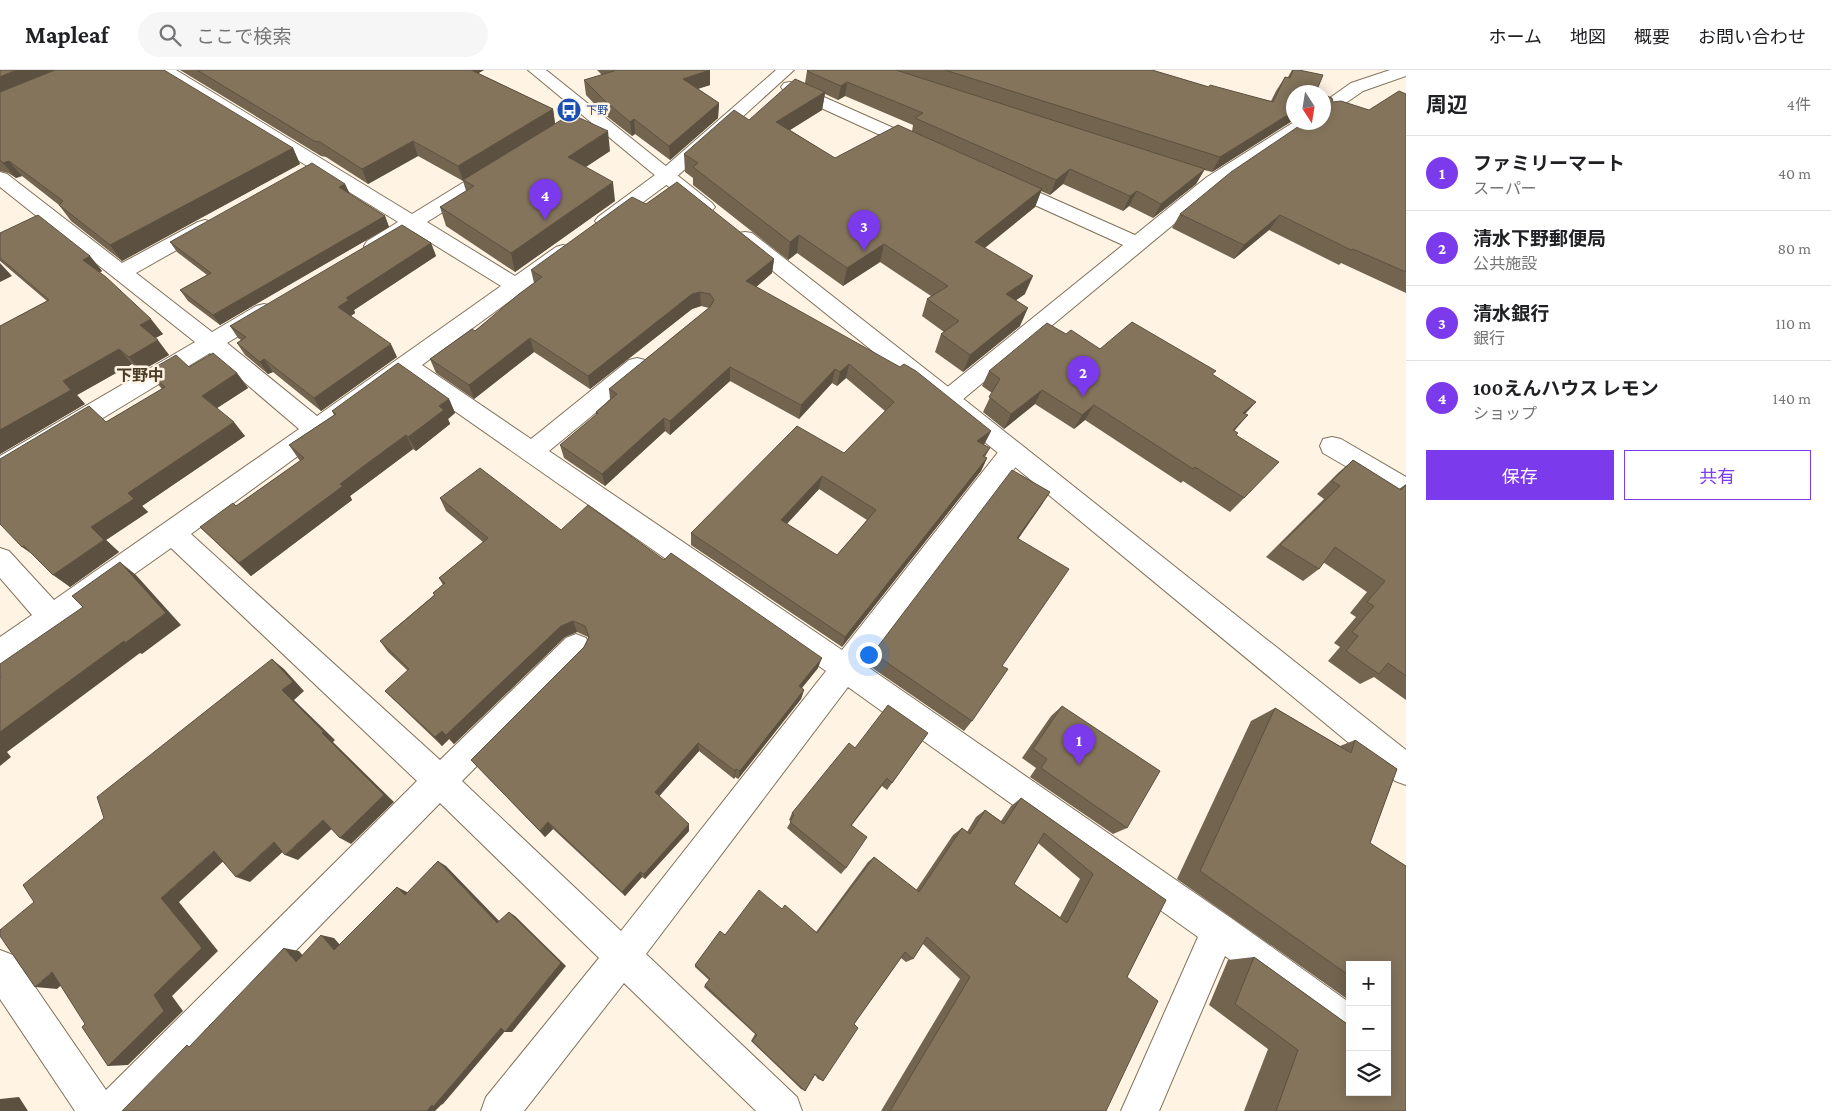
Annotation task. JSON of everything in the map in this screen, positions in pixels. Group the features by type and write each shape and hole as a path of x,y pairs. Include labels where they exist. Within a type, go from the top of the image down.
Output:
{"street":[{"path":"164,70 516,286"},
{"path":"536,70 581,118 666,176 948,399 1012,453 1406,770"},
{"path":"1331,105 1357,87 1406,70"},
{"path":"0,653 172,533 666,176 782,73 938,154"},
{"path":"948,399 1137,244 1204,178 1291,130"},
{"path":"354,258 514,160"},
{"path":"301,173 318,163"},
{"path":"992,179 1137,244"},
{"path":"3,185 40,219 121,272 212,343 315,428"},
{"path":"121,272 224,215"},
{"path":"0,468 279,303"},
{"path":"531,452 654,352"},
{"path":"405,365 845,667 1219,930 1346,1022"},
{"path":"1332,446 1406,489"},
{"path":"500,1111 622,957 1012,453"},
{"path":"172,533 440,781 783,1111"},
{"path":"0,559 51,617"},
{"path":"112,1111 576,647"},
{"path":"1140,1111 1219,930"},
{"path":"0,968 98,1111"}],"building":[{"path":"0,70 16,70 0,77"},
{"path":"55,70 164,70 293,148 110,245 59,205 63,201 9,161 3,163 0,160 0,92"},
{"path":"197,70 471,70 553,109 458,166 413,141 362,169 320,142 314,141"},
{"path":"613,70 710,70 683,79 719,103 669,146 634,119 630,122 584,80"},
{"path":"808,70 896,70 1205,169 1161,204 1137,191 1130,196 1070,169 1056,180 915,118 923,113 847,82 841,86"},
{"path":"945,70 1152,70 1209,87 1210,85 1273,102 1285,77 1290,78 1293,70 1323,75 1319,85 1286,85 1286,116 1220,157"},
{"path":"795,79 825,92 776,122 835,158 898,125 1042,189 975,242 1033,276 1006,294 1028,308 970,355 941,334 959,321 927,299 948,286 884,244 847,268 799,235 790,242 693,167 698,163 684,154 734,110 749,120"},
{"path":"1399,91 1406,94 1406,272 1353,249 1351,250 1280,215 1244,245 1180,214 1231,172 1293,130 1331,130 1331,98 1333,102 1341,101 1369,110"},
{"path":"571,114 608,131 568,157 613,182 511,253 440,207 474,186 463,180"},
{"path":"312,163 345,184 339,187 385,216 213,315 180,290 211,273 170,242"},
{"path":"677,182 774,259 746,281 900,367 904,364 916,371 991,431 977,441 990,448 983,456 987,458 845,637 691,533 797,426 844,453 894,402 849,364 840,372 835,369 801,405 730,367 670,421 664,418 602,474 560,445 617,394 609,389 710,307 714,300 710,294 700,292 692,294 588,376 530,338 469,385 430,359 472,329 475,331 542,277 531,270 632,197 646,204","holes":["822,476 876,510 837,555 781,520"]},
{"path":"38,215 90,256 83,260 106,277 151,319 140,325 158,340 129,357 119,349 63,381 71,390 0,430 0,326 49,300 0,258 0,233"},
{"path":"402,225 431,243 346,298 349,300 338,307 391,344 314,398 264,359 260,362 237,343 246,337 230,326"},
{"path":"1132,322 1216,371 1212,374 1256,402 1243,413 1248,415 1233,430 1238,433 1236,435 1279,462 1244,498 1195,467 1193,469 1094,405 1082,415 1042,390 1011,414 989,397 1000,379 989,371 1047,323 1066,334 1071,330 1100,349"},
{"path":"213,353 237,373 202,396 234,422 128,493 134,499 91,527 104,540 53,575 0,524 0,459 89,406 106,422 165,387 147,372 176,355 189,367"},
{"path":"398,363 449,399 439,406 444,410 408,437 406,435 369,462 340,484 343,486 239,563 200,527 233,503 236,506 304,458 289,445 336,414 332,411"},
{"path":"1353,460 1401,490 1406,485 1406,676 1388,663 1379,674 1346,651 1358,636 1352,632 1374,606 1367,602 1385,581 1335,547 1319,569 1280,545 1340,486 1332,481"},
{"path":"480,468 561,530 588,505 664,560 671,553 822,658 799,686 804,690 740,771 736,769 735,771 698,743 655,792 689,824 644,874 640,872 622,892 548,822 540,831 471,760 584,647 589,637 585,626 573,621 561,626 446,735 442,731 435,737 385,691 409,669 380,641 435,595 433,593 445,583 439,578 488,538 440,498"},
{"path":"1012,470 1050,492 1017,538 1069,569 1002,666 1008,669 972,721 873,653"},
{"path":"120,562 166,613 125,643 124,641 0,732 0,664 83,607 72,596"},
{"path":"272,659 293,682 282,690 384,795 340,838 323,820 285,855 274,842 236,877 214,851 161,898 202,948 154,995 164,1011 108,1066 82,1027 85,1024 52,972 35,987 0,936 0,930 34,902 23,885 104,818 97,797"},
{"path":"888,705 928,733 892,783 887,778 851,825 867,837 846,868 790,822 794,815 792,813 849,743 855,748"},
{"path":"1062,706 1160,771 1127,828 1041,768 1047,759 1033,749"},
{"path":"1275,708 1351,753 1355,740 1397,769 1370,843 1406,866 1406,1111 1276,1111 1298,1050 1235,1004 1254,957 1346,1023 1346,1096 1391,1096 1391,961 1346,961 1346,973 1200,871"},
{"path":"1021,798 1166,900 1127,977 1158,1001 1106,1111 890,1111 970,977 927,937 913,959 905,952 854,1024 858,1028 823,1081 815,1074 805,1091 752,1041 757,1035 705,985 710,979 695,965 720,931 725,935 759,890 782,909 785,905 817,933 874,857 919,892 962,828 970,834 985,810 1004,824","holes":["1044,833 1093,874 1067,923 1014,884"]},
{"path":"438,861 497,923 509,912 561,963 505,1032 501,1028 433,1107 432,1105 427,1111 122,1111 187,1045 189,1047 284,948 296,962 321,935 334,950 397,887 405,895"}],"place":[{"name":"下野","path":"569,110"},
{"name":"100えんハウス レモン","path":"545,220"},
{"name":"清水銀行","path":"864,251"},
{"name":"清水下野郵便局","path":"1083,397"},
{"name":"ファミリーマート","path":"1079,765"}],"district":[{"name":"下野中","path":"140,375"}]}
